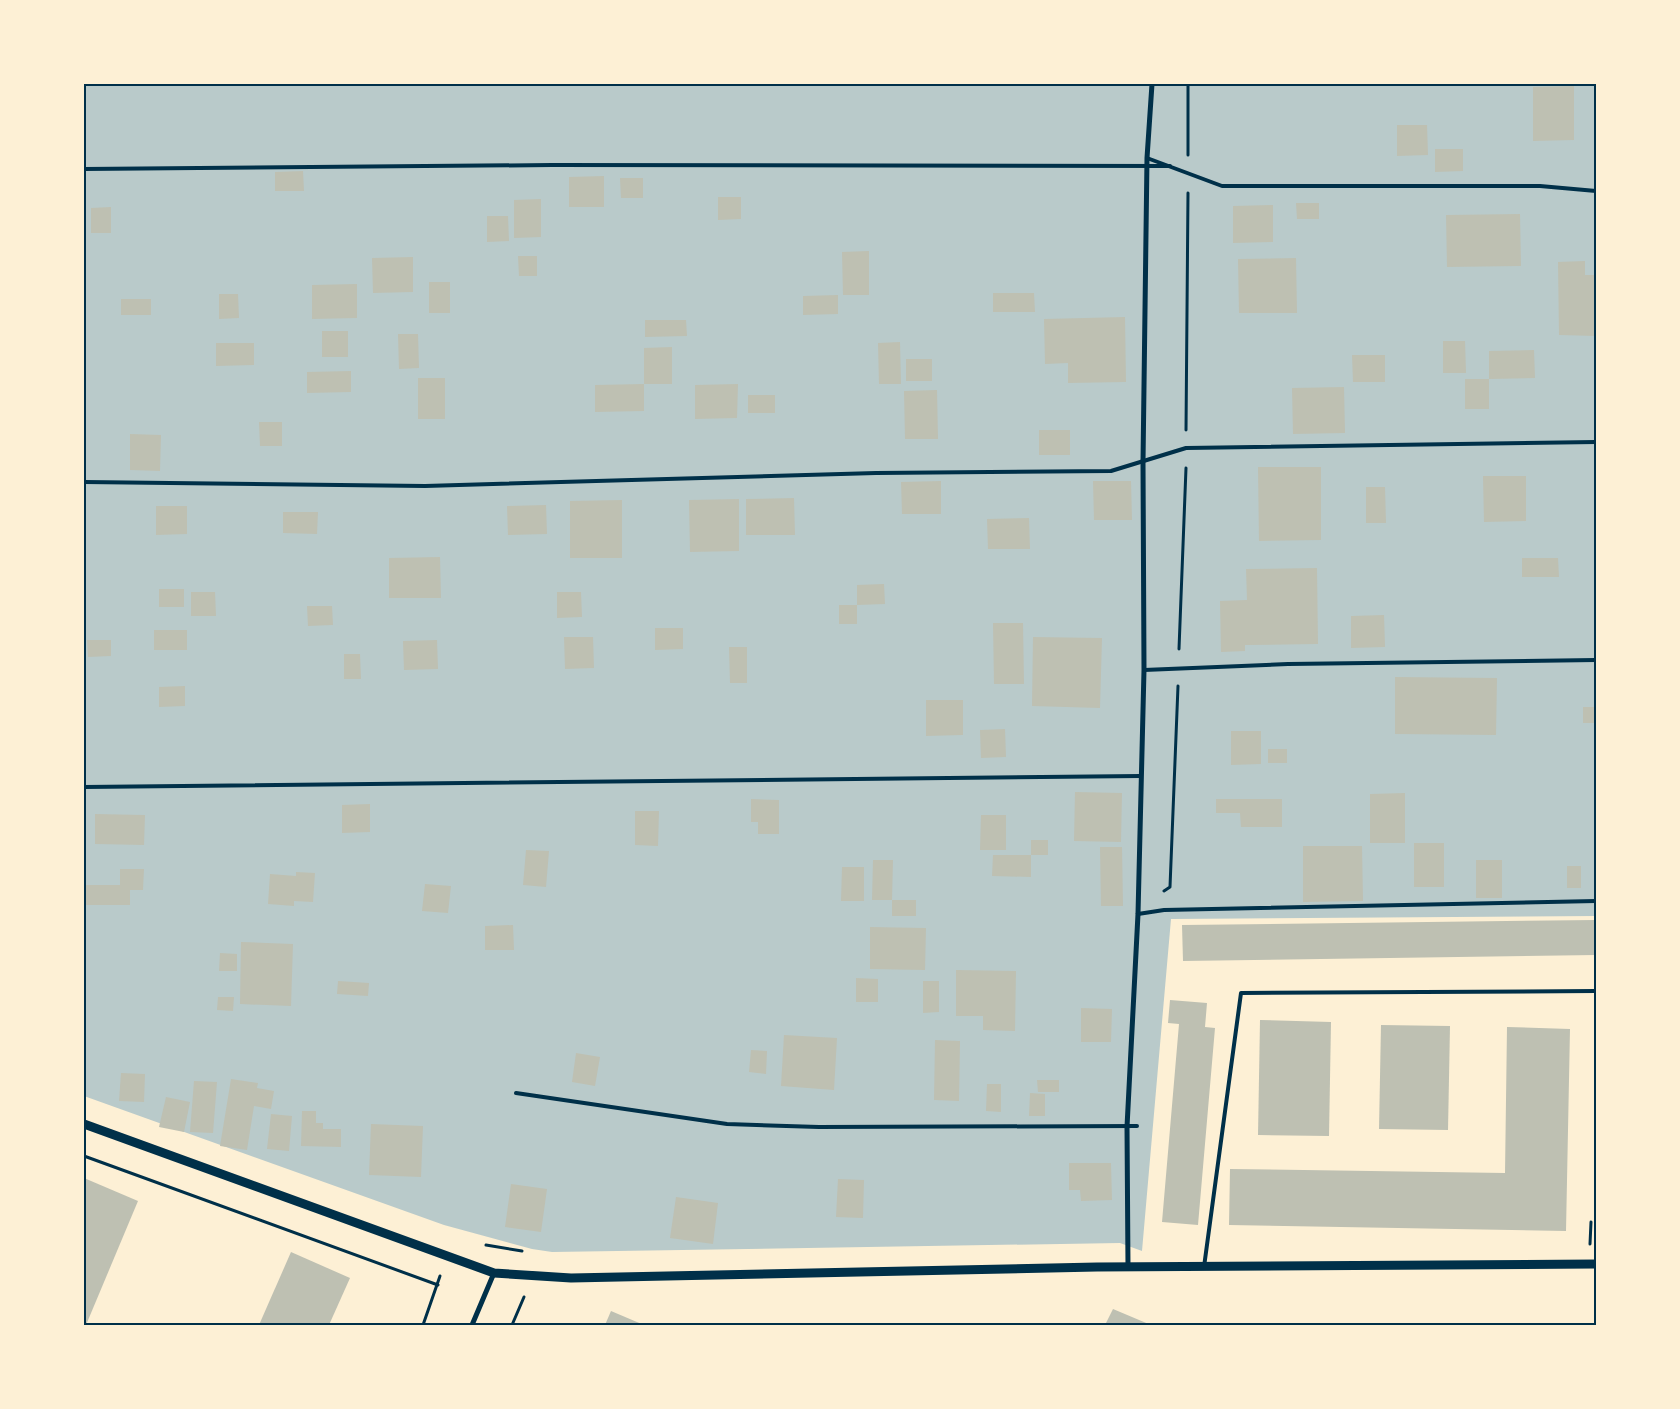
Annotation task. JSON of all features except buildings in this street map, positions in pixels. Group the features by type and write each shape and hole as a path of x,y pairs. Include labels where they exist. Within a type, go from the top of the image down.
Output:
{"street":[{"path":"1128,1267 1127,1127 1138,914 1144,670 1143,462 1147,158 1152,84"},
{"path":"84,1124 494,1273 571,1278 1128,1267 1596,1264"},
{"path":"472,1325 494,1273"}],"lane":[{"path":"1147,158 1222,186 1540,186 1596,191"},
{"path":"84,169 542,166 1170,166"},
{"path":"84,482 425,486 876,473 1110,471 1186,448 1596,442"},
{"path":"1144,670 1297,664 1596,660"},
{"path":"84,787 1141,776"},
{"path":"1138,914 1164,910 1596,901"},
{"path":"1204,1267 1241,993 1596,991"},
{"path":"516,1092 727,1124 819,1127 1137,1126"}],"path":[{"path":"84,1156 438,1285"},
{"path":"423,1325 438,1285 440,1272"}],"shaded area":[{"path":"84,84 1596,84 1596,916 1171,919 1142,1251 1120,1243 552,1252 532,1249 444,1225 84,1096"}]}
